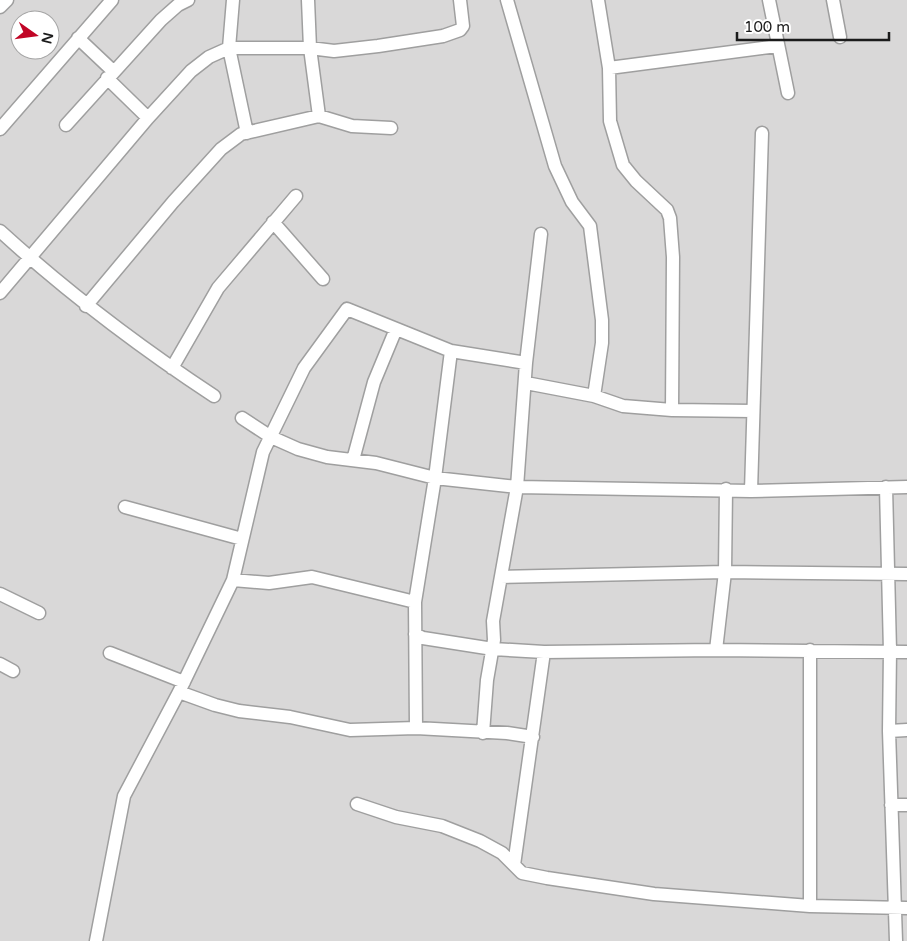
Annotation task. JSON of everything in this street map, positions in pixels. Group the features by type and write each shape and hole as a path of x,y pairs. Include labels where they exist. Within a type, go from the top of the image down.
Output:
{"street":[{"path":"0,7 7,0"},
{"path":"0,129 112,0"},
{"path":"66,125 161,20 178,5 188,0"},
{"path":"233,0 229,48 247,133"},
{"path":"308,0 310,48 319,116"},
{"path":"0,293 148,118 191,71 209,57 229,48 310,48 334,51 443,36 460,30 463,26 460,0"},
{"path":"507,0 555,166 572,202 590,226 602,320 602,343 594,396"},
{"path":"598,0 609,68 610,121 624,165 636,182 667,210 670,218 674,257 672,410"},
{"path":"769,0 788,93"},
{"path":"833,0 840,37"},
{"path":"78,38 148,118"},
{"path":"609,68 777,46"},
{"path":"86,306 173,202 221,149 241,134 319,116 352,126 391,128"},
{"path":"751,492 762,133"},
{"path":"172,368 218,288 296,196"},
{"path":"273,222 323,279"},
{"path":"0,231 86,306 214,396"},
{"path":"483,733 493,621 518,487 526,363 541,234"},
{"path":"96,941 124,796 181,687 233,580 263,452 304,368 347,309 451,351 526,363"},
{"path":"353,460 374,382 396,329"},
{"path":"416,728 415,602 435,478 451,351"},
{"path":"526,383 594,396 623,406 672,410 753,411"},
{"path":"242,418 271,437 298,449 435,478 518,487 751,492 907,487"},
{"path":"886,487 891,805 901,908 896,941"},
{"path":"716,650 725,572 726,490"},
{"path":"125,507 242,539"},
{"path":"501,577 725,572 907,574"},
{"path":"233,580 269,583 312,577 341,582 368,592 415,602"},
{"path":"0,594 39,613"},
{"path":"415,634 423,638 492,648 544,652 716,650 907,652"},
{"path":"810,650 810,906"},
{"path":"514,865 544,652"},
{"path":"110,653 181,687 239,711 290,717 350,730 416,728 533,737"},
{"path":"0,664 13,671"},
{"path":"889,730 907,730"},
{"path":"357,804 396,817 449,829 502,853 522,873 654,894 810,906 901,908"},
{"path":"891,805 907,805"}],"shaded area":[{"path":"0,0 907,0 907,941 0,941"}]}
